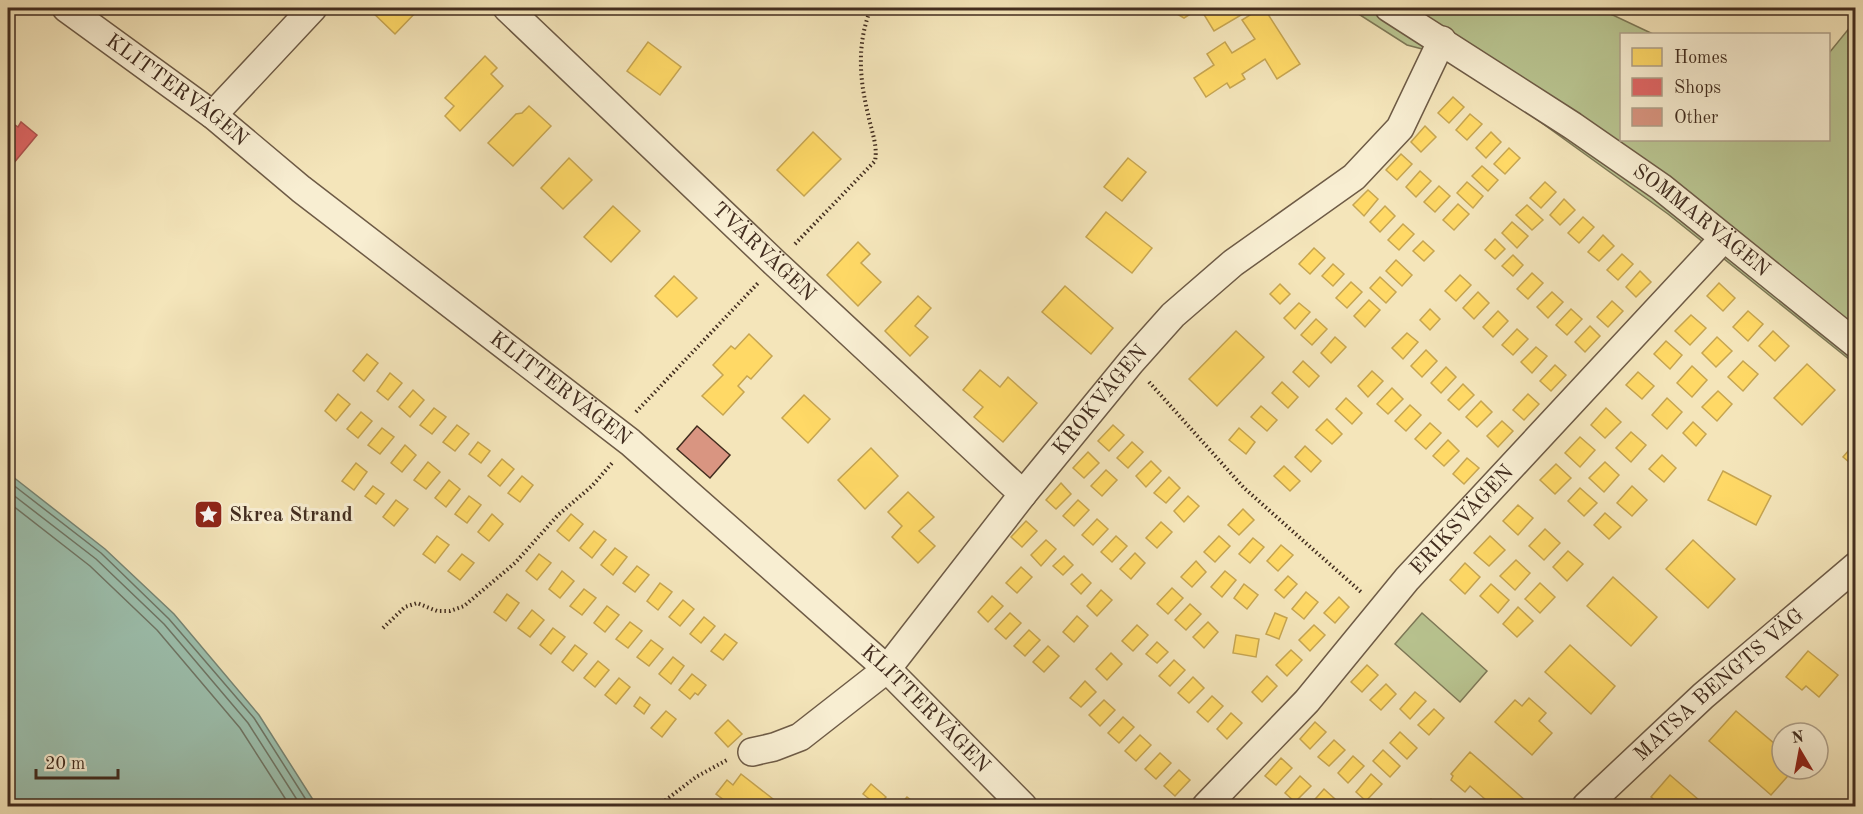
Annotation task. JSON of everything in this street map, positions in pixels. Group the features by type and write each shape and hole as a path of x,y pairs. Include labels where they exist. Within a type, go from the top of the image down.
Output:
{"street":[{"name":"KLITTERVÄGEN","path":"66,8 213,115 301,189 630,442 887,669 1023,807"},
{"path":"213,115 313,8"},
{"name":"TVÄRVÄGEN","path":"507,8 776,264 1023,494"},
{"name":"SOMMARVÄGEN","path":"1389,8 1442,40 1632,166 1856,344"},
{"name":"KROKVÄGEN","path":"752,752 800,737 887,669 1023,494 1131,362 1173,315 1233,263 1354,177 1400,128 1442,40"},
{"name":"ERIKSVÄGEN","path":"1206,807 1307,701 1416,570 1724,238"},
{"name":"MATSA BENGTS VÄG","path":"1586,807 1703,696 1856,566"}],"path":[{"path":"1131,362 1244,488 1381,610"},
{"path":"382,628 405,606 417,603 437,611 450,611 464,606 515,563 558,515 592,486 630,442"},
{"path":"658,807 696,777 724,760 752,752"}],"green space":[{"path":"1349,8 1598,8 1651,33 1620,33 1620,141 1830,141 1830,52 1855,21 1855,364 1668,214 1449,56 1407,45"},
{"path":"1422,613 1487,671 1460,702 1395,644"}],"water":[{"path":"8,473 105,549 174,614 259,715 317,806 8,806"}],"building: Homes":[{"path":"368,8 420,8 395,34"},
{"path":"1167,8 1200,8 1184,18"},
{"path":"1200,8 1253,8 1214,31"},
{"path":"1264,8 1300,64 1277,79 1265,59 1242,74 1245,79 1230,88 1227,83 1206,97 1194,78 1214,65 1207,54 1225,42 1232,53 1255,39 1242,20"},
{"path":"648,42 681,67 660,95 627,71"},
{"path":"485,56 497,68 491,74 503,86 460,131 445,116 454,106 445,98"},
{"path":"1453,97 1464,107 1449,123 1438,113"},
{"path":"529,106 551,126 513,166 488,143 516,114 522,113"},
{"path":"1470,114 1482,124 1467,140 1456,130"},
{"path":"1425,126 1436,137 1421,152 1411,142"},
{"path":"813,132 841,159 804,196 777,170"},
{"path":"1491,132 1501,142 1486,158 1476,148"},
{"path":"1509,148 1520,158 1505,174 1494,164"},
{"path":"1401,154 1412,164 1397,180 1386,170"},
{"path":"569,158 592,180 563,209 541,188"},
{"path":"1128,158 1146,172 1122,201 1104,187"},
{"path":"1482,166 1498,180 1488,191 1472,176"},
{"path":"1420,171 1431,181 1416,197 1406,187"},
{"path":"1467,182 1483,196 1473,208 1457,193"},
{"path":"1545,182 1556,192 1541,208 1530,198"},
{"path":"1439,186 1450,196 1435,212 1424,202"},
{"path":"1368,190 1378,199 1364,216 1353,205"},
{"path":"1564,199 1575,210 1560,225 1550,215"},
{"path":"1458,204 1469,214 1454,230 1443,220"},
{"path":"1527,205 1543,220 1532,230 1516,215"},
{"path":"613,206 640,231 611,262 584,237"},
{"path":"1385,206 1395,216 1380,232 1370,222"},
{"path":"1106,212 1152,248 1132,273 1086,237"},
{"path":"1583,217 1594,227 1579,243 1568,233"},
{"path":"1512,222 1528,236 1517,248 1502,233"},
{"path":"1403,224 1414,234 1399,250 1388,240"},
{"path":"1603,235 1614,246 1599,261 1588,252"},
{"path":"1495,239 1505,249 1495,259 1485,250"},
{"path":"1423,241 1434,251 1424,261 1413,251"},
{"path":"858,242 870,254 861,263 881,282 858,306 827,275"},
{"path":"1314,248 1325,258 1310,274 1299,264"},
{"path":"1622,254 1633,264 1618,280 1607,270"},
{"path":"1513,255 1523,265 1513,276 1502,266"},
{"path":"1396,260 1412,275 1402,286 1386,271"},
{"path":"1333,264 1344,274 1333,286 1322,276"},
{"path":"1640,271 1651,282 1636,297 1626,287"},
{"path":"1532,273 1543,283 1528,299 1517,289"},
{"path":"1460,275 1471,285 1456,301 1445,291"},
{"path":"674,276 697,298 677,317 655,296"},
{"path":"1380,277 1396,292 1386,303 1370,288"},
{"path":"1351,282 1362,292 1347,308 1336,298"},
{"path":"1719,283 1735,298 1723,311 1707,296"},
{"path":"1280,284 1290,294 1280,304 1270,294"},
{"path":"1065,286 1113,328 1091,354 1042,312"},
{"path":"1478,292 1489,303 1474,319 1463,308"},
{"path":"1552,292 1563,302 1548,318 1537,307"},
{"path":"918,296 931,308 915,326 928,337 910,356 885,331"},
{"path":"1369,300 1380,310 1365,327 1354,316"},
{"path":"1612,301 1623,311 1608,327 1597,317"},
{"path":"1299,303 1310,312 1295,329 1284,318"},
{"path":"1430,309 1440,319 1430,330 1420,320"},
{"path":"1571,309 1582,319 1567,335 1556,325"},
{"path":"1498,311 1508,321 1493,337 1483,327"},
{"path":"1748,311 1763,324 1748,341 1733,327"},
{"path":"1691,315 1706,328 1690,345 1675,331"},
{"path":"1316,319 1327,329 1312,345 1301,335"},
{"path":"1590,326 1600,336 1585,352 1575,342"},
{"path":"1517,329 1528,339 1513,355 1502,345"},
{"path":"1236,331 1264,357 1217,406 1189,379"},
{"path":"1773,331 1789,346 1775,361 1759,346"},
{"path":"1407,333 1418,342 1403,359 1392,348"},
{"path":"749,334 772,356 751,379 747,376 738,386 744,392 723,415 702,396 723,375 713,365 731,346 735,349"},
{"path":"1335,337 1346,347 1331,363 1321,353"},
{"path":"1717,337 1732,351 1716,367 1702,353"},
{"path":"1666,341 1682,355 1670,369 1654,354"},
{"path":"1536,347 1547,356 1532,373 1521,362"},
{"path":"1426,350 1437,361 1422,377 1411,366"},
{"path":"367,354 378,363 364,381 353,371"},
{"path":"1303,361 1319,376 1309,387 1293,372"},
{"path":"1743,361 1758,374 1743,391 1728,377"},
{"path":"1807,364 1835,390 1802,425 1774,398"},
{"path":"1555,365 1566,375 1551,391 1540,381"},
{"path":"1692,366 1707,380 1692,397 1677,383"},
{"path":"1446,367 1456,377 1441,393 1431,383"},
{"path":"980,370 1000,387 1008,377 1037,403 1003,442 974,417 983,407 963,390"},
{"path":"1372,371 1383,381 1368,397 1358,386"},
{"path":"1638,372 1654,386 1642,399 1626,385"},
{"path":"390,373 402,383 388,400 377,391"},
{"path":"1282,382 1298,397 1288,408 1272,393"},
{"path":"1463,384 1474,395 1459,410 1448,400"},
{"path":"1392,388 1403,399 1388,414 1377,404"},
{"path":"413,390 424,400 410,417 399,407"},
{"path":"1718,391 1732,404 1717,421 1702,407"},
{"path":"338,394 350,404 336,421 325,411"},
{"path":"1528,394 1539,404 1524,420 1513,410"},
{"path":"804,395 830,419 808,443 782,418"},
{"path":"1346,398 1362,413 1352,424 1336,409"},
{"path":"1667,398 1682,412 1667,429 1652,415"},
{"path":"1481,401 1492,412 1477,427 1466,417"},
{"path":"1410,405 1421,415 1406,431 1395,421"},
{"path":"1261,406 1277,420 1267,431 1251,417"},
{"path":"434,408 446,417 432,434 420,425"},
{"path":"1606,408 1621,422 1605,438 1591,425"},
{"path":"361,412 372,421 358,438 347,429"},
{"path":"1327,419 1342,434 1332,444 1316,430"},
{"path":"1502,421 1513,431 1498,447 1487,436"},
{"path":"1693,422 1706,434 1696,446 1683,433"},
{"path":"1430,423 1441,433 1426,449 1415,439"},
{"path":"457,425 469,434 455,451 443,442"},
{"path":"1113,425 1124,435 1109,451 1098,441"},
{"path":"382,428 394,437 380,454 368,445"},
{"path":"1239,428 1255,442 1246,454 1229,440"},
{"path":"1631,432 1646,445 1631,462 1616,448"},
{"path":"1580,437 1595,450 1580,467 1565,453"},
{"path":"1448,440 1459,451 1444,466 1433,456"},
{"path":"478,442 490,451 481,463 469,454"},
{"path":"1132,442 1143,452 1128,468 1117,458"},
{"path":"1856,442 1856,468 1843,457"},
{"path":"405,445 416,455 402,472 391,463"},
{"path":"1305,446 1321,461 1311,472 1295,457"},
{"path":"871,448 898,476 865,509 838,480"},
{"path":"1088,452 1099,463 1084,478 1073,468"},
{"path":"1662,455 1676,468 1664,482 1649,469"},
{"path":"1467,458 1479,468 1464,484 1453,474"},
{"path":"502,459 514,469 500,486 488,476"},
{"path":"1151,461 1161,471 1146,487 1136,476"},
{"path":"428,462 440,472 426,489 414,480"},
{"path":"1605,462 1619,475 1604,492 1589,478"},
{"path":"356,463 367,472 354,490 342,481"},
{"path":"1556,464 1571,478 1555,494 1540,480"},
{"path":"1284,466 1300,481 1290,491 1274,476"},
{"path":"1106,470 1117,480 1102,496 1091,486"},
{"path":"1723,471 1771,496 1756,525 1708,500"},
{"path":"522,476 533,485 520,502 508,493"},
{"path":"1169,477 1180,488 1166,503 1154,493"},
{"path":"449,480 460,489 446,507 435,498"},
{"path":"1061,483 1071,494 1056,509 1046,500"},
{"path":"373,486 384,494 376,504 365,496"},
{"path":"1632,486 1647,500 1632,516 1617,503"},
{"path":"1580,488 1597,503 1584,516 1568,501"},
{"path":"908,492 934,517 919,531 935,546 918,563 892,537 902,526 888,512"},
{"path":"469,496 481,505 467,523 455,514"},
{"path":"1188,496 1199,506 1184,522 1174,511"},
{"path":"396,500 408,509 394,526 383,517"},
{"path":"1078,500 1089,510 1074,526 1063,516"},
{"path":"1518,505 1533,518 1518,535 1503,521"},
{"path":"1243,509 1254,520 1239,535 1228,525"},
{"path":"1605,513 1621,527 1609,539 1594,525"},
{"path":"492,514 503,524 489,541 478,532"},
{"path":"571,514 583,524 569,541 557,531"},
{"path":"1097,519 1108,529 1093,545 1082,535"},
{"path":"1026,521 1037,531 1022,547 1011,537"},
{"path":"1161,522 1172,532 1157,548 1146,538"},
{"path":"1545,529 1560,543 1544,560 1529,546"},
{"path":"594,531 606,540 592,558 580,548"},
{"path":"437,536 449,545 435,563 423,554"},
{"path":"1116,536 1127,546 1112,562 1101,552"},
{"path":"1219,536 1230,546 1215,562 1204,552"},
{"path":"1490,536 1505,550 1489,566 1474,553"},
{"path":"1253,538 1264,547 1250,563 1239,554"},
{"path":"1046,540 1056,549 1041,566 1031,555"},
{"path":"1693,540 1735,579 1708,608 1666,569"},
{"path":"1281,545 1293,555 1278,571 1267,561"},
{"path":"615,548 627,557 613,575 601,565"},
{"path":"1568,551 1583,564 1567,581 1553,567"},
{"path":"1135,553 1145,563 1131,579 1120,569"},
{"path":"462,554 474,563 460,580 448,571"},
{"path":"539,554 551,563 537,580 526,571"},
{"path":"1064,556 1073,565 1063,575 1053,566"},
{"path":"1516,560 1530,573 1515,590 1500,576"},
{"path":"1196,561 1206,572 1192,587 1181,577"},
{"path":"1465,563 1480,577 1465,594 1450,580"},
{"path":"637,566 649,575 635,592 623,583"},
{"path":"1021,567 1032,577 1017,593 1006,583"},
{"path":"562,571 574,581 560,598 549,589"},
{"path":"1225,571 1236,580 1222,597 1211,587"},
{"path":"1082,574 1091,583 1081,594 1071,584"},
{"path":"1288,576 1297,584 1284,598 1275,590"},
{"path":"1613,577 1657,617 1631,646 1587,606"},
{"path":"660,583 672,592 658,610 647,601"},
{"path":"1540,583 1555,597 1540,613 1525,599"},
{"path":"1244,584 1258,595 1247,609 1234,598"},
{"path":"1491,584 1509,600 1498,613 1480,596"},
{"path":"1172,588 1183,598 1168,614 1157,604"},
{"path":"584,589 596,598 582,615 570,606"},
{"path":"1101,590 1112,600 1097,616 1087,606"},
{"path":"1306,592 1318,602 1304,619 1292,609"},
{"path":"507,594 519,603 506,621 494,612"},
{"path":"992,596 1003,606 988,622 978,612"},
{"path":"1339,597 1349,607 1335,623 1324,613"},
{"path":"683,600 694,609 680,626 669,617"},
{"path":"1190,604 1201,614 1186,630 1175,620"},
{"path":"607,606 619,615 605,632 594,623"},
{"path":"1518,607 1533,621 1517,637 1503,624"},
{"path":"532,610 544,620 530,637 518,628"},
{"path":"1010,613 1021,623 1006,639 995,629"},
{"path":"1275,613 1287,618 1279,639 1266,634"},
{"path":"1077,616 1088,626 1074,642 1063,632"},
{"path":"704,617 715,626 701,643 690,634"},
{"path":"630,622 642,631 628,648 616,639"},
{"path":"1208,622 1218,632 1204,648 1193,637"},
{"path":"1137,625 1148,635 1133,651 1122,641"},
{"path":"1314,625 1325,635 1310,651 1299,640"},
{"path":"553,628 565,637 551,654 540,645"},
{"path":"1029,630 1040,640 1025,656 1014,646"},
{"path":"725,634 737,643 723,660 711,651"},
{"path":"1236,635 1259,639 1256,657 1233,653"},
{"path":"651,640 663,649 649,666 637,657"},
{"path":"1157,642 1168,652 1157,663 1146,654"},
{"path":"575,645 587,654 573,671 562,662"},
{"path":"1570,645 1615,686 1591,714 1545,672"},
{"path":"1048,646 1059,656 1044,672 1033,662"},
{"path":"1291,650 1302,660 1287,676 1276,665"},
{"path":"1808,651 1838,675 1819,697 1806,686 1802,690 1786,677"},
{"path":"1111,653 1122,664 1107,680 1096,669"},
{"path":"673,657 684,666 671,684 659,674"},
{"path":"1174,660 1185,670 1170,686 1159,676"},
{"path":"598,661 609,670 595,687 584,678"},
{"path":"1367,665 1378,675 1362,692 1351,682"},
{"path":"692,674 706,685 698,695 695,693 690,699 679,690"},
{"path":"1267,676 1277,686 1262,702 1252,692"},
{"path":"1193,677 1204,688 1189,703 1178,693"},
{"path":"619,678 630,687 616,704 605,695"},
{"path":"1085,681 1096,692 1081,707 1070,698"},
{"path":"1386,684 1396,694 1381,710 1370,700"},
{"path":"1415,692 1426,701 1410,719 1400,709"},
{"path":"1212,696 1223,706 1208,722 1197,712"},
{"path":"640,697 650,705 644,714 634,706"},
{"path":"1529,698 1546,713 1539,721 1552,733 1532,755 1495,722 1515,700 1522,706"},
{"path":"1104,700 1115,710 1100,726 1089,715"},
{"path":"1434,709 1444,718 1429,735 1418,725"},
{"path":"666,711 676,719 662,737 651,728"},
{"path":"1736,711 1770,740 1770,781 1783,781 1771,795 1709,741"},
{"path":"1231,713 1242,723 1227,739 1217,729"},
{"path":"1123,717 1134,727 1119,743 1108,733"},
{"path":"728,720 742,734 728,747 715,733"},
{"path":"1315,722 1326,732 1310,749 1300,739"},
{"path":"1400,732 1417,748 1407,759 1390,743"},
{"path":"1140,735 1151,745 1136,761 1125,751"},
{"path":"1334,740 1345,750 1329,766 1318,757"},
{"path":"1383,750 1400,766 1390,777 1373,761"},
{"path":"1470,752 1526,801 1521,806 1506,806 1499,801 1494,806 1485,806 1482,804 1486,800 1470,786 1465,792 1451,780 1453,776 1451,774"},
{"path":"1160,753 1171,763 1156,779 1145,769"},
{"path":"1353,756 1364,766 1348,783 1338,773"},
{"path":"1281,758 1292,768 1276,785 1265,776"},
{"path":"1179,770 1190,780 1175,796 1164,786"},
{"path":"741,774 782,806 732,806 716,794 727,780 733,785"},
{"path":"1371,774 1382,784 1366,801 1356,792"},
{"path":"1670,775 1699,800 1694,806 1662,806 1651,797"},
{"path":"1300,776 1311,786 1295,802 1285,793"},
{"path":"871,784 886,797 878,806 863,794"},
{"path":"1324,789 1335,799 1327,806 1309,806"},
{"path":"907,797 919,806 899,806"},
{"path":"1431,799 1440,806 1425,806"}],"building: Shops":[{"path":"8,120 18,127 21,122 37,135 8,170"}],"building: Other":[{"path":"697,426 730,455 710,478 677,449"}],"place":[{"name":"Skrea Strand","path":"208,515"}]}
